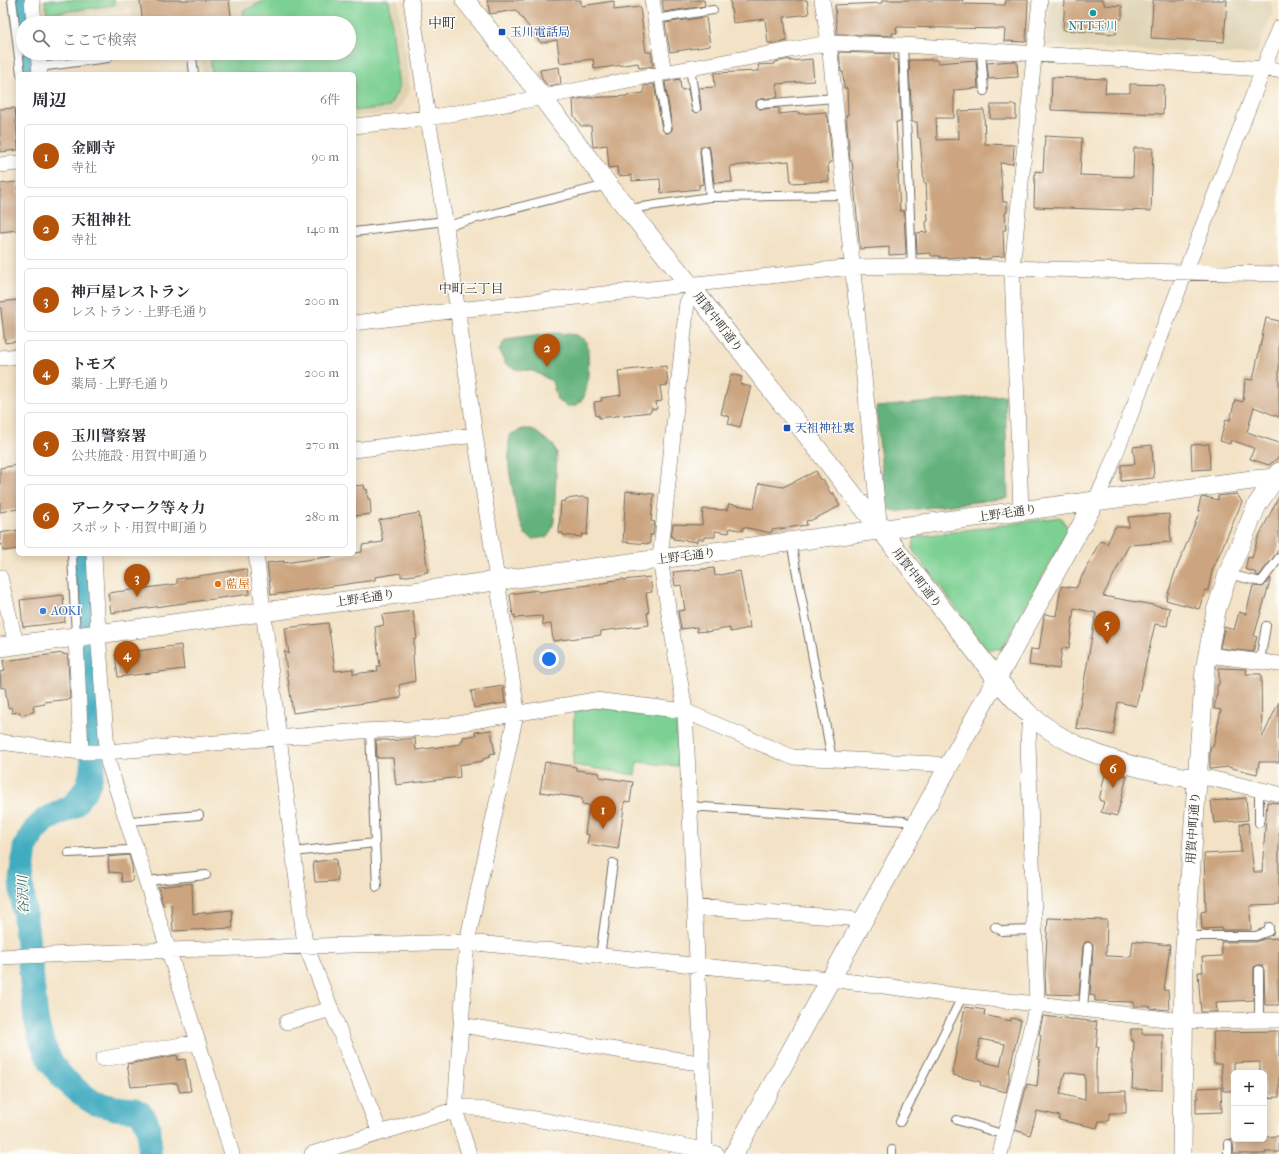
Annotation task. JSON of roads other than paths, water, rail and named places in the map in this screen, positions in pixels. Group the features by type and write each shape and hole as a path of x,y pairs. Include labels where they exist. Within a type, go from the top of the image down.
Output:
{"street":[{"path":"32,0 33,16"},
{"path":"410,0 446,223 475,435 516,714 467,942 455,1110 469,1154"},
{"name":"用賀中町通り","path":"465,0 542,97 608,185 997,679 1030,714 1062,738 1100,756 1126,764 1183,778 1197,779 1184,970 1182,1154"},
{"path":"652,0 661,73"},
{"path":"822,0 829,43 880,530"},
{"path":"1021,511 1012,269 1040,0"},
{"path":"734,1154 1095,501 1109,469 1279,28"},
{"path":"356,126 428,118 661,73 829,43 903,45 1034,55 1279,70"},
{"path":"0,165 16,163"},
{"path":"356,324 458,310 692,290 852,267 912,266 1279,274"},
{"path":"312,1154 464,1107 711,1152 702,1062 685,711 660,559 687,302 692,290"},
{"path":"0,358 16,356"},
{"path":"356,450 475,435"},
{"path":"1277,476 1257,505 1228,574 1216,611 1204,684 1197,779 1208,778 1279,794"},
{"name":"上野毛通り","path":"8,645 791,542 1277,476"},
{"path":"93,752 87,635 94,556"},
{"path":"256,556 304,937 306,946 380,1133"},
{"path":"0,576 8,645"},
{"path":"87,635 93,752"},
{"path":"1208,655 1279,664"},
{"path":"0,742 93,752 279,737 433,728 595,700 685,711 792,757 936,764 947,768"},
{"path":"1000,1154 1036,1004 1028,743 1030,714"},
{"path":"93,752 108,762 198,1042 232,1154"},
{"path":"694,907 849,918 860,924"},
{"path":"0,957 168,950 467,942 830,979 961,996 1183,1021 1279,1020"},
{"path":"287,1022 331,1009"},
{"path":"461,1025 692,1062 702,1062"},
{"path":"103,1059 198,1042"}],"lane":[{"path":"12,0 16,33"},
{"path":"655,19 713,10"},
{"path":"903,45 912,266"},
{"path":"981,51 984,91"},
{"path":"19,60 21,72"},
{"path":"39,65 88,60"},
{"path":"192,60 194,72"},
{"path":"690,68 696,108"},
{"path":"661,73 667,128"},
{"path":"761,104 835,98"},
{"path":"705,151 710,197"},
{"path":"356,232 446,223 608,185"},
{"path":"628,209 710,197 845,195"},
{"path":"791,542 832,759"},
{"path":"72,556 87,635"},
{"path":"1228,574 1260,582 1278,560"},
{"path":"1260,661 1266,626"},
{"path":"370,731 377,887"},
{"path":"1259,790 1259,823"},
{"path":"689,806 904,821 914,826"},
{"path":"127,822 199,815"},
{"path":"293,852 375,843"},
{"path":"69,852 128,850 135,848"},
{"path":"600,956 613,863"},
{"path":"147,882 206,875"},
{"path":"995,927 1002,931 1034,930"},
{"path":"1186,936 1256,936 1269,931 1269,927"},
{"path":"1083,1009 1088,947"},
{"path":"1259,970 1259,1020"},
{"path":"900,1122 960,1001 961,996"},
{"path":"957,1120 1005,1135"},
{"path":"1228,1144 1228,1154"}],"waterway":[{"name":"谷沢川","path":"21,0 23,16"},
{"name":"谷沢川","path":"28,60 30,72"},
{"name":"谷沢川","path":"82,556 93,767 86,789 73,806 45,820 34,831 25,848 21,881 36,1019 46,1052 57,1070 72,1086 95,1103 115,1108 136,1110 145,1118 148,1128 149,1154"}],"place":[{"name":"NTT玉川","path":"1093,13"},
{"name":"玉川電話局","path":"502,32"},
{"name":"天祖神社","path":"547,367"},
{"name":"天祖神社裏","path":"787,428"},
{"name":"藍屋","path":"218,584"},
{"name":"神戸屋レストラン","path":"137,597"},
{"name":"AOKI","path":"43,611"},
{"name":"玉川警察署","path":"1107,644"},
{"name":"トモズ","path":"127,674"},
{"name":"アークマーク等々力","path":"1113,788"},
{"name":"金剛寺","path":"603,829"}],"district":[{"name":"中町","path":"442,23"},
{"name":"中町三丁目","path":"471,288"}]}
